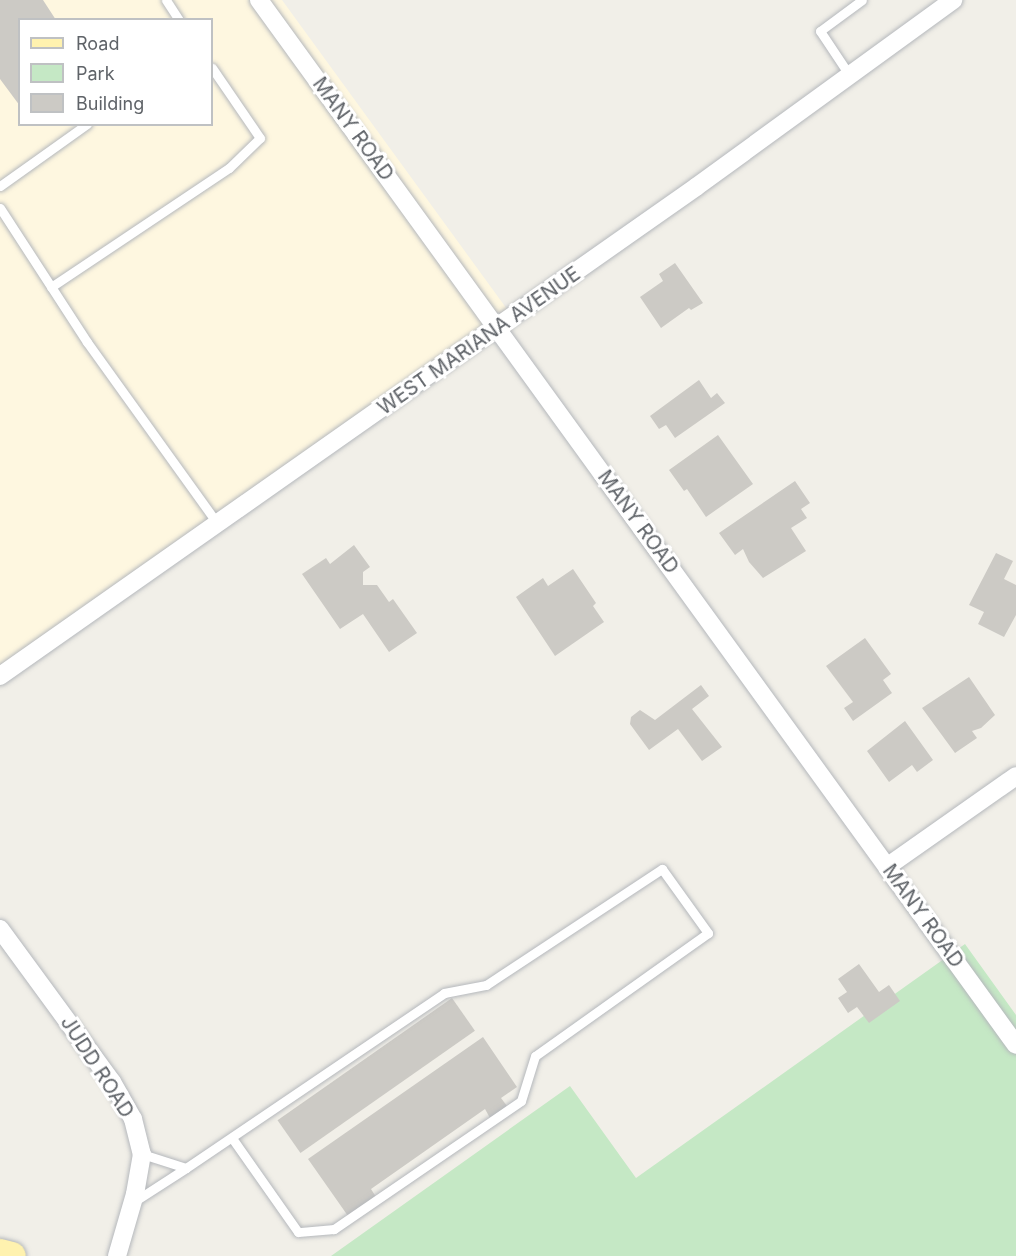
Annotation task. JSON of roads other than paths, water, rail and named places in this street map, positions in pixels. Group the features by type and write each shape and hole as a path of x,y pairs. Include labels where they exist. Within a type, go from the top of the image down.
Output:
{"main road":[{"path":"0,1252 12,1256"}],"street":[{"name":"MANY ROAD","path":"259,0 1016,1045"},
{"name":"WEST MARIANA AVENUE","path":"0,676 498,327 850,76 949,1"},
{"path":"888,866 1016,776"},
{"name":"JUDD ROAD","path":"0,929 112,1082 133,1119 142,1154 132,1203 117,1256"}],"lane":[{"path":"166,0 178,18"},
{"path":"850,76 820,31 862,0"},
{"path":"51,287 229,168 260,138 213,69"},
{"path":"0,186 84,126"},
{"path":"0,208 87,342 218,524"},
{"path":"132,1203 232,1138 444,993 486,986 662,869 708,933 536,1056 521,1101 334,1229 298,1233 232,1138"},
{"path":"142,1154 186,1168"}]}
